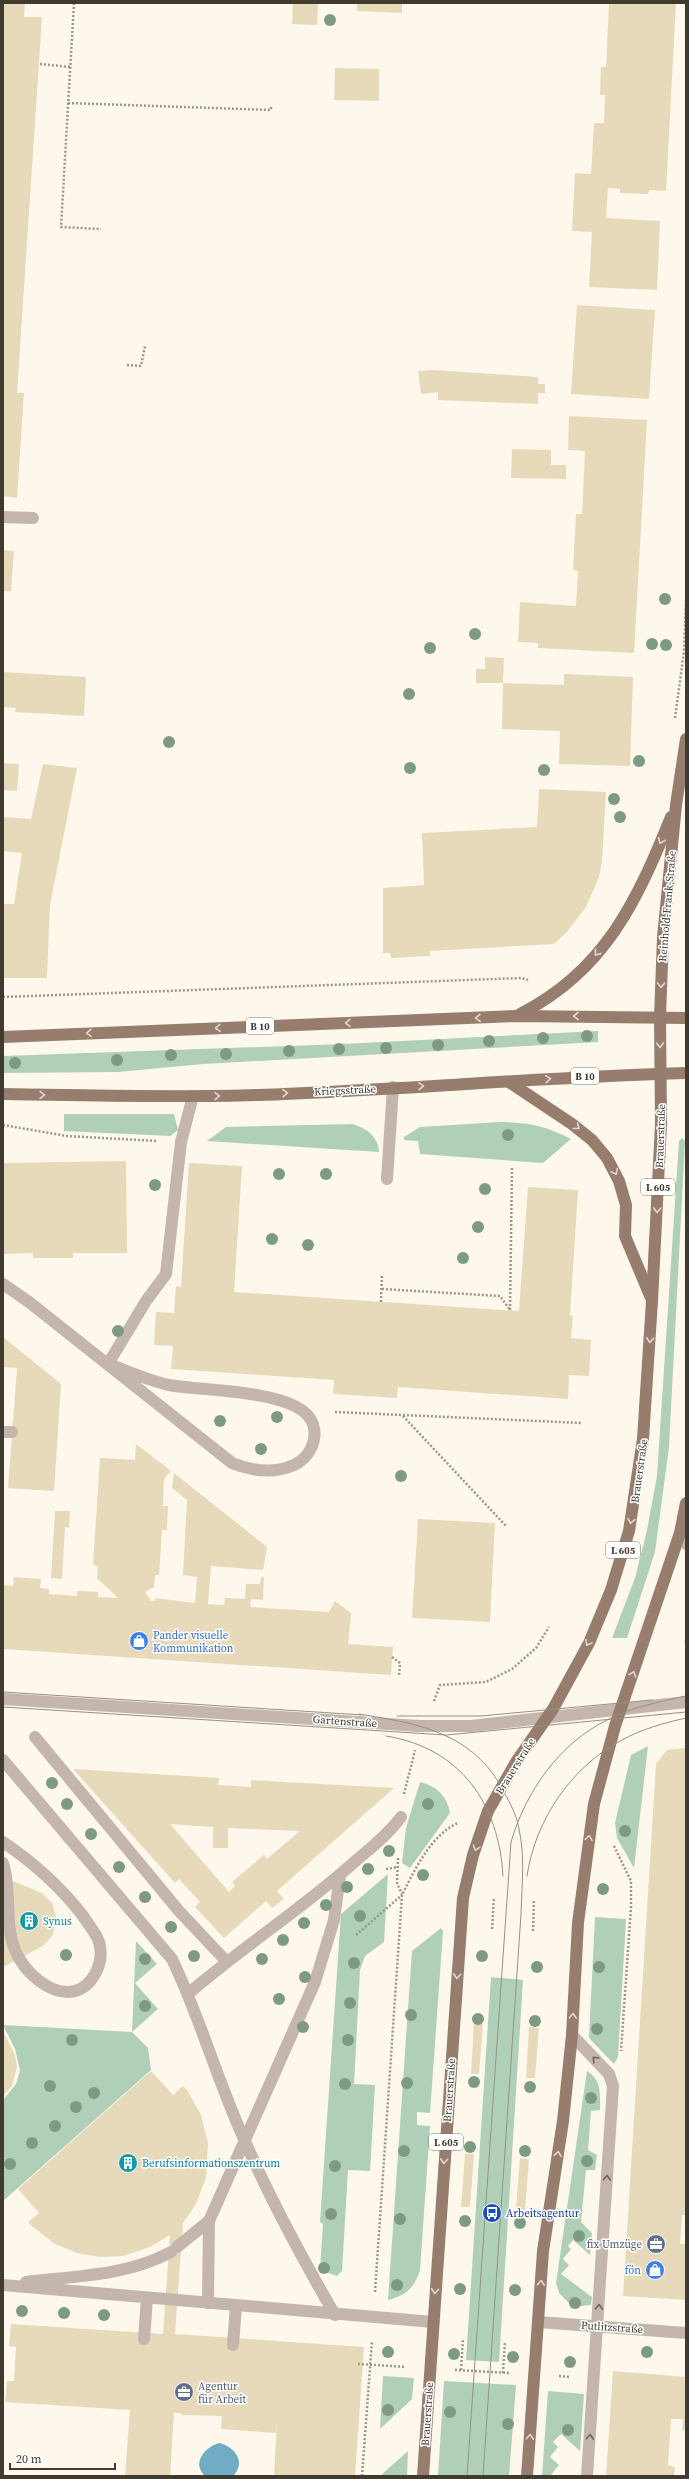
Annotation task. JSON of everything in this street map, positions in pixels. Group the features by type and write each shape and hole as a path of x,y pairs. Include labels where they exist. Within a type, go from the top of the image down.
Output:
{"main road":[{"name":"Reinhold-Frank-Straße","path":"661,1073 660,1017 663,937 676,805 686,739"},
{"path":"517,1016 547,1001 563,989 581,973 602,947 622,920 645,881 676,805"},
{"name":"B 10","path":"3,1037 517,1016 686,1018"},
{"name":"Kriegsstraße","path":"3,1094 193,1096 510,1082 582,1076 686,1072"},
{"name":"Brauerstraße","path":"423,2476 463,1898 473,1855 488,1811 516,1762 547,1717 600,1619 629,1530 643,1439 661,1124 661,1073"},
{"path":"510,1082 572,1124 592,1140 608,1158 619,1181 626,1205 625,1236 652,1301"},
{"path":"527,2476 543,2250 563,2122 572,2035 583,1877 594,1804 620,1710 680,1533 686,1504"}],"street":[{"path":"3,517 34,518"},
{"path":"387,1179 393,1087"},
{"path":"108,1364 146,1301 166,1274 181,1142 193,1096"},
{"path":"3,1284 108,1364 232,1463 251,1470 278,1470 294,1465 306,1457 313,1445 315,1435 314,1423 303,1411 284,1402 256,1396 168,1384 108,1364"},
{"path":"680,1533 686,1544"},
{"name":"Gartenstraße","path":"3,1699 419,1726 472,1726 686,1702"},
{"path":"35,1737 180,1911 226,1961"},
{"path":"3,1760 172,1959 189,1993 244,2139 307,2266 335,2315"},
{"path":"189,1993 226,1961 238,1955 286,1919 340,1875 390,1831 401,1817"},
{"path":"3,1842 42,1870 70,1900 92,1930 98,1941 101,1953 96,1974 88,1983 68,1992 56,1990 37,1979 20,1959 12,1943 3,1863"},
{"path":"208,2303 209,2221 244,2139 316,1982 334,1920 340,1875"},
{"path":"572,2035 609,2074 613,2086 587,2476"},
{"path":"3,2285 126,2270 155,2260 174,2249 209,2221"},
{"path":"3,2285 335,2315 433,2322"},
{"path":"144,2339 147,2298"},
{"path":"233,2345 236,2306"},
{"name":"Putlitzstraße","path":"538,2322 686,2333"}],"path":[{"path":"74,3 61,227 102,230"},
{"path":"40,64 70,66"},
{"path":"68,103 271,110 271,106"},
{"path":"127,365 141,366 145,346"},
{"path":"675,714 684,651 686,598"},
{"path":"3,997 521,978"},
{"path":"3,1125 67,1136 181,1142"},
{"path":"382,1289 500,1296 510,1310 512,1168"},
{"path":"381,1302 382,1275"},
{"path":"303,1411 582,1423"},
{"path":"403,1416 506,1526"},
{"path":"432,1704 440,1685 486,1682 512,1669 536,1648 549,1627"},
{"path":"392,1657 400,1662 399,1675"},
{"path":"362,2476 402,1895 415,1869 445,1829 488,1811"},
{"path":"492,1929 494,1897"},
{"path":"532,1930 534,1900"},
{"path":"613,2086 621,2057 631,1907"},
{"path":"462,2370 463,2339"},
{"path":"503,2373 505,2342"},
{"path":"358,2364 412,2367"},
{"path":"465,2370 498,2373"}],"green space":[{"path":"598,1031 598,1042 203,1064 118,1072 3,1073 3,1056 343,1044"},
{"path":"64,1114 174,1114 178,1130 170,1136 64,1131"},
{"path":"500,1122 537,1126 554,1131 571,1139 543,1163 420,1154 418,1141 404,1140 404,1137 420,1127"},
{"path":"353,1124 363,1128 374,1137 379,1152 207,1141 226,1127"},
{"path":"682,1138 685,1141 669,1447 655,1552 627,1638 612,1638 635,1578 647,1530 657,1476 679,1141"},
{"path":"648,1746 634,1868 617,1838 615,1823 631,1755"},
{"path":"420,1782 436,1789 444,1797 450,1813 410,1868 402,1863 406,1828"},
{"path":"388,1874 384,1942 365,1956 360,1970 354,2084 375,2085 370,2171 348,2170 342,2271 337,2276 320,2270 323,2224 320,2222 341,1914"},
{"path":"595,1917 626,1919 618,2057 614,2064 589,2038"},
{"path":"441,1928 443,1931 430,2113 417,2112 417,2125 430,2126 420,2270 409,2290 400,2296 388,2300 412,1951"},
{"path":"136,1941 157,1964 135,1983 158,2009 132,2032"},
{"path":"491,1977 523,1980 499,2362 466,2360"},
{"path":"3,2025 132,2032 148,2048 151,2070 3,2201 3,2100 16,2084 20,2070 15,2049"},
{"path":"587,2071 598,2083 600,2098 600,2110 591,2111 588,2150 597,2155 595,2170 586,2170 581,2222 592,2233 590,2255 573,2240 568,2246 571,2249 563,2259 569,2265 561,2274 592,2297 591,2305 573,2307 559,2293 556,2283"},
{"path":"383,2376 414,2378 412,2399 380,2429"},
{"path":"444,2381 516,2385 509,2476 438,2476"},
{"path":"548,2391 584,2394 580,2451 561,2434 553,2442 558,2447 550,2457 559,2465 550,2476 542,2476"},
{"path":"408,2451 407,2476 380,2476"}],"water":[{"path":"219,2443 229,2447 237,2455 239,2465 237,2471 233,2476 205,2476 199,2466 202,2456 209,2448"}],"building":[{"path":"3,3 25,3 24,17 42,17 17,393 24,393 17,498 3,496"},
{"path":"293,3 318,3 317,25 292,24"},
{"path":"357,3 402,3 402,13 357,11"},
{"path":"609,3 676,3 666,191 649,190 648,194 620,193 620,189 608,188 606,218 660,221 657,290 589,287 592,232 572,231 575,173 591,174 594,123 604,123 605,95 600,95 601,67 606,67"},
{"path":"335,68 379,69 379,101 334,100"},
{"path":"577,305 655,310 649,399 571,394"},
{"path":"434,370 538,377 538,384 545,384 545,393 538,393 538,404 438,400 438,392 421,394 418,371"},
{"path":"569,416 647,420 634,653 538,648 538,643 518,642 520,602 576,606 578,571 573,570 576,514 582,514 585,451 568,450"},
{"path":"512,449 551,450 551,465 566,465 566,479 511,478"},
{"path":"3,550 14,551 11,591 3,591"},
{"path":"485,657 504,658 503,683 476,683 476,669 485,669"},
{"path":"3,672 86,677 84,716 15,712 16,708 3,707"},
{"path":"564,674 633,677 630,766 559,764 560,731 502,729 503,683 564,685"},
{"path":"3,763 19,764 17,791 3,790"},
{"path":"43,764 77,768 50,905 47,978 3,978 3,904 14,904 22,853 3,851 3,817 31,819"},
{"path":"539,789 606,792 602,861 599,877 586,907 566,933 554,944 430,951 430,956 391,958 390,953 383,953 383,888 424,885 422,833 537,827"},
{"path":"126,1161 127,1253 73,1253 73,1258 33,1258 33,1253 3,1254 3,1163"},
{"path":"189,1163 242,1166 234,1292 519,1311 528,1187 578,1190 570,1315 573,1316 571,1338 591,1340 589,1376 569,1375 568,1399 398,1387 397,1398 333,1394 334,1380 171,1369 173,1346 154,1345 156,1312 174,1313 176,1286 181,1287"},
{"path":"3,1337 61,1384 54,1491 8,1488 17,1368 3,1367"},
{"path":"136,1444 171,1471 164,1479 163,1506 168,1506 167,1530 162,1530 159,1575 155,1575 154,1587 145,1592 151,1601 155,1601 155,1598 195,1603 197,1577 183,1575 187,1500 172,1488 174,1473 267,1547 263,1570 211,1566 208,1604 224,1605 225,1598 245,1599 246,1584 260,1584 261,1577 264,1577 263,1600 251,1599 250,1607 329,1612 335,1601 351,1613 348,1644 393,1647 391,1675 3,1649 3,1585 13,1586 14,1577 41,1579 40,1588 49,1589 49,1594 77,1596 77,1591 98,1592 98,1597 118,1598 97,1578 98,1566 93,1565 100,1458 135,1460"},
{"path":"55,1511 70,1511 69,1528 65,1527 62,1579 51,1578"},
{"path":"418,1519 495,1523 490,1622 412,1618"},
{"path":"686,1748 686,2215 682,2215 680,2244 686,2244 686,2300 623,2296 656,1764 667,1750"},
{"path":"73,1769 219,1778 218,1785 251,1787 251,1780 394,1788 277,1891 284,1899 272,1908 266,1901 224,1938 195,1907 200,1902 179,1879 175,1883","holes":["170,1824 213,1827 213,1848 228,1848 228,1828 300,1831 267,1859 264,1855 232,1882 235,1886 229,1892"]},
{"name":"Synus","path":"3,1877 42,1893 52,1903 56,1916 53,1935 43,1946 3,1967"},
{"path":"474,2023 483,2024 479,2074 471,2074"},
{"path":"529,2027 539,2028 535,2078 526,2078"},
{"path":"3,2031 15,2055 17,2067 12,2086 3,2096"},
{"name":"Agentur für Arbeit","path":"151,2071 173,2095 183,2086 187,2090 201,2115 208,2143 206,2178 196,2204 183,2223 175,2334 364,2347 355,2476 274,2476 277,2420 276,2433 221,2429 222,2416 181,2415 181,2413 174,2413 170,2476 125,2476 130,2410 5,2402 7,2381 14,2381 16,2347 9,2346 11,2324 163,2334 170,2235 150,2247 123,2256 100,2257 77,2253 55,2244 28,2222 39,2213 18,2189"},
{"path":"465,2154 474,2154 470,2207 461,2207"},
{"path":"520,2158 529,2159 525,2210 516,2209"},
{"path":"613,2371 686,2377 686,2431 682,2430 683,2419 671,2419 668,2465 675,2467 674,2476 606,2476"}],"tram line":[{"path":"3,1692 363,1715"},
{"path":"467,2476 511,1842 517,1823 535,1787 559,1756 574,1742 590,1730 616,1715 646,1705 686,1696"},
{"path":"397,1716 481,1716 652,1700"},
{"path":"3,1707 446,1735 686,1712"},
{"path":"359,1714 423,1727 442,1734 477,1756 491,1772 506,1796 517,1819 521,1839 523,1871 521,1914 483,2476"},
{"path":"527,1876 531,1855 547,1815 572,1780 587,1764 604,1751 630,1736 653,1727 686,1718"},
{"path":"386,1736 412,1743 435,1753 455,1767 471,1784 484,1803 494,1825 500,1850 503,1876"}],"place":[{"name":"Pander visuelle Kommunikation","path":"139,1641"},
{"name":"Synus","path":"29,1921"},
{"name":"Berufsinformationszentrum","path":"128,2163"},
{"name":"Arbeitsagentur","path":"492,2213"},
{"name":"fix Umzüge","path":"656,2244"},
{"name":"fön","path":"655,2270"},
{"name":"Agentur für Arbeit","path":"184,2392"}]}
